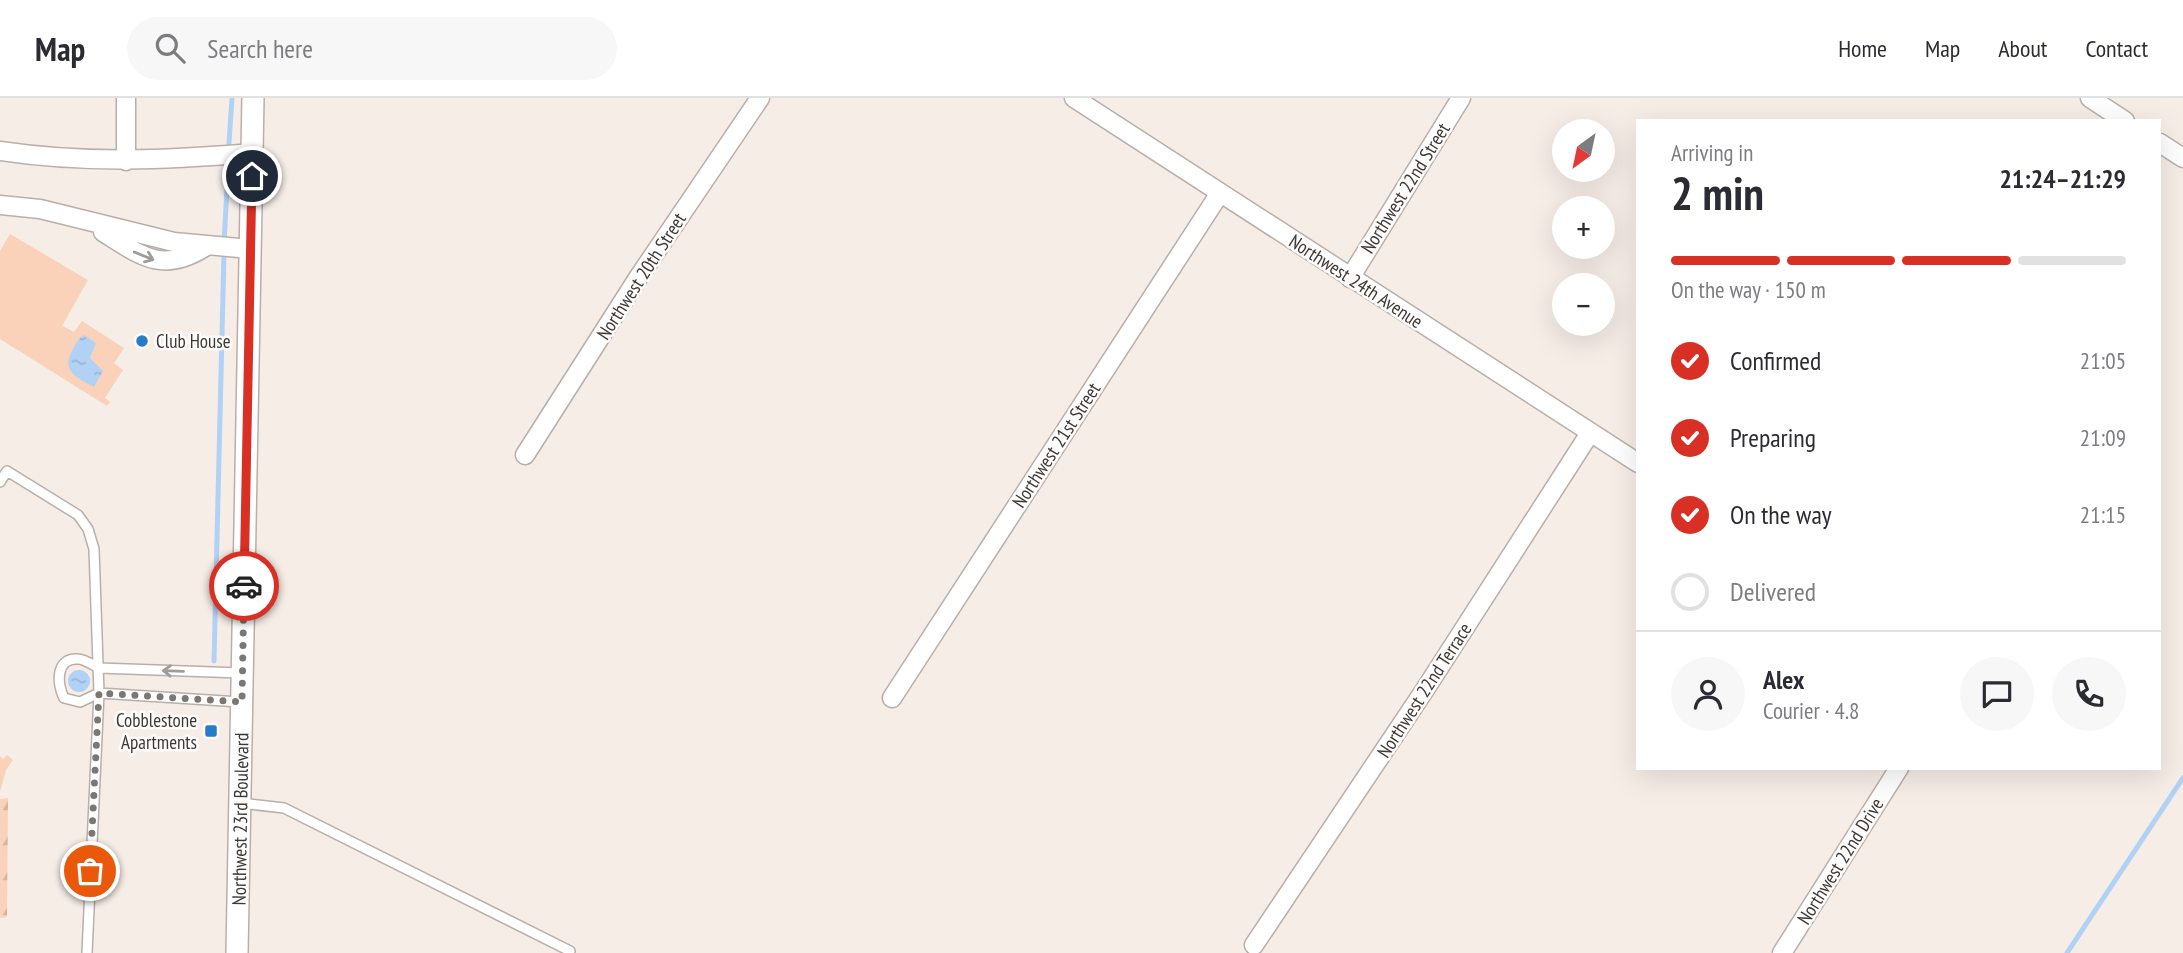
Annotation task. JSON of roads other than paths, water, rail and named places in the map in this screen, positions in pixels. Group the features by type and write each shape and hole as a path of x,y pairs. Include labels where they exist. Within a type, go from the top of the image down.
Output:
{"street":[{"path":"126,98 126,161"},
{"name":"Northwest 23rd Boulevard","path":"237,953 253,98"},
{"name":"Northwest 20th Street","path":"525,455 638,278 760,98"},
{"name":"Northwest 24th Avenue","path":"1074,98 1636,462"},
{"name":"Northwest 22nd Street","path":"1350,278 1461,98"},
{"path":"2090,98 2122,119"},
{"path":"2161,144 2183,158"},
{"path":"0,151 61,160 126,161 253,153"},
{"name":"Northwest 21st Street","path":"892,698 1220,192"},
{"path":"0,205 40,209 88,223 205,247 250,249"},
{"name":"Northwest 22nd Terrace","path":"1254,945 1426,688 1590,433"},
{"name":"Northwest 22nd Drive","path":"1782,953 1898,770"}],"lane":[{"path":"0,482 8,471 78,514 88,529 94,549 99,693 88,953"},
{"path":"242,673 99,668 78,659 66,662 59,672 58,687 64,698 80,702 99,693 242,702"},
{"path":"240,803 284,808 570,951"}],"water":[{"path":"84,335 96,343 90,358 103,371 94,387 76,376 68,363 77,341"},
{"path":"79,670 87,673 90,681 87,689 79,692 71,689 68,681 71,673"}],"waterway":[{"path":"229,143 232,98"},
{"path":"224,243 228,170"},
{"path":"214,661 224,253"},
{"path":"2067,953 2183,778"}],"place":[{"name":"Club House","path":"142,341"},
{"name":"Cobblestone Apartments","path":"211,731"}]}
